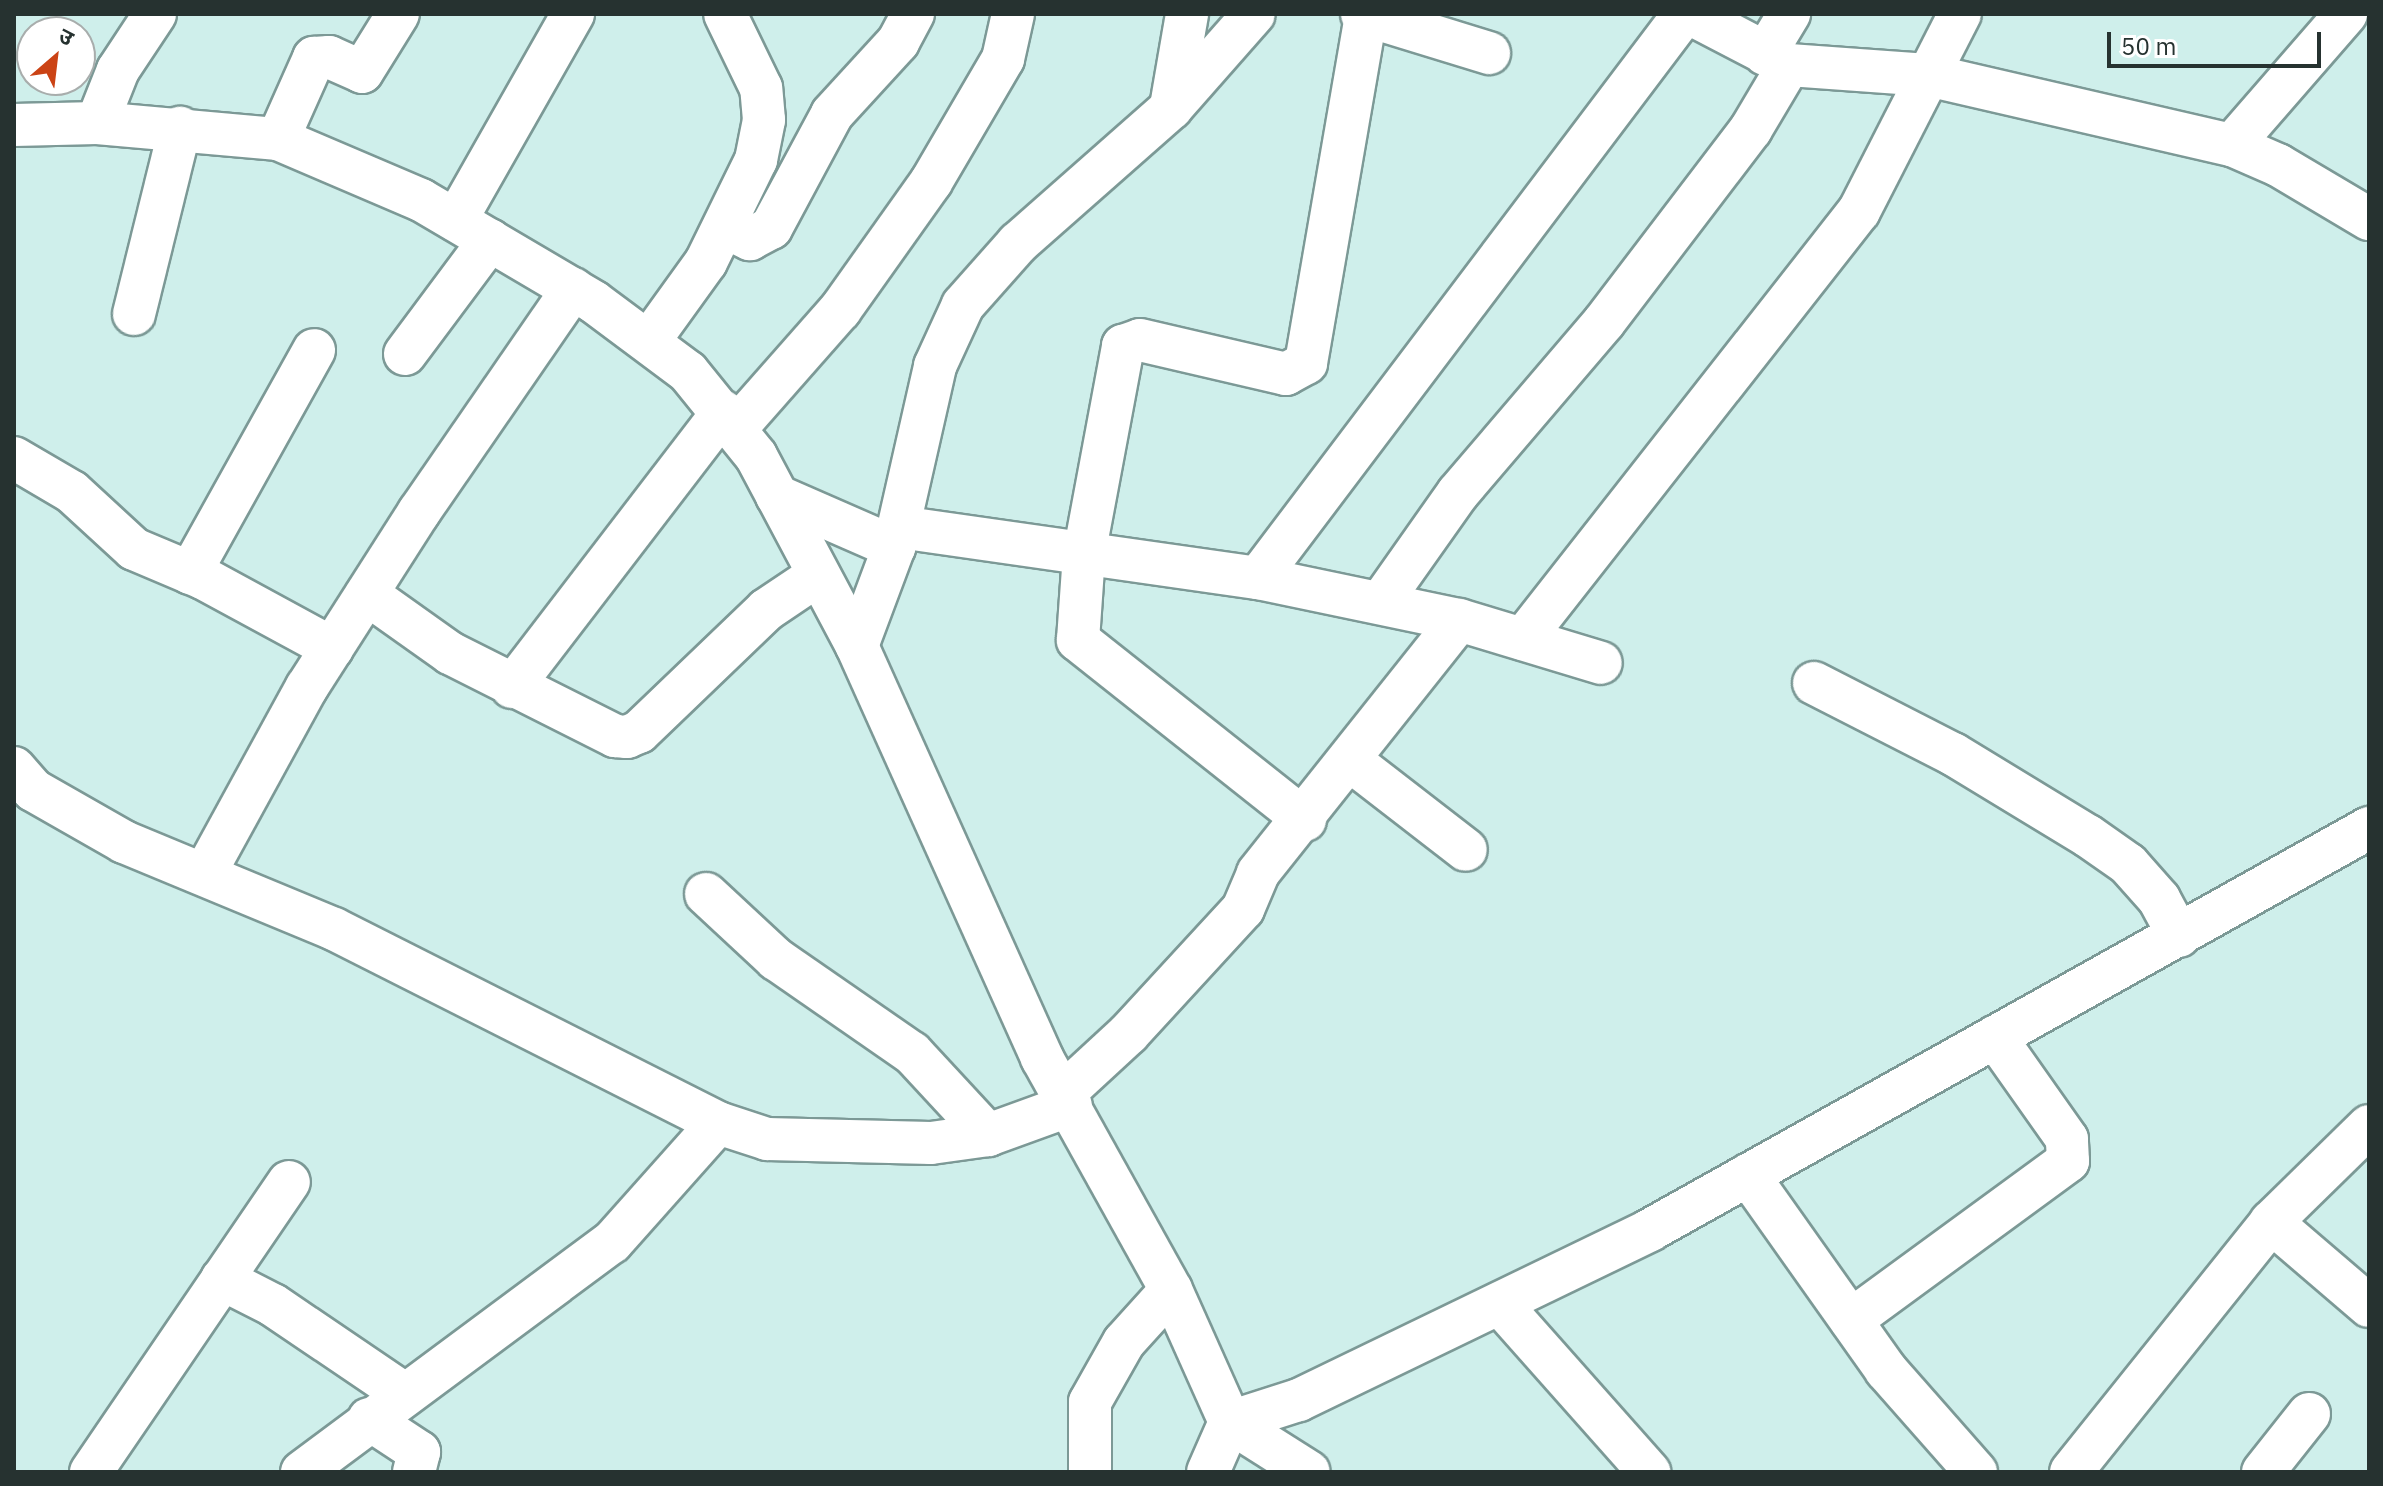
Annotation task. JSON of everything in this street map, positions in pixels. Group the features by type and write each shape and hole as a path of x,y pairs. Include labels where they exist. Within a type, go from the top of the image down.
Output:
{"street":[{"path":"97,123 118,70 155,14"},
{"path":"278,139 314,58 329,57 362,72 398,14"},
{"path":"405,354 473,230 573,14"},
{"path":"649,341 725,227 756,160 764,120 761,88 725,14"},
{"path":"725,227 750,239 771,228 832,114 898,42 913,14"},
{"path":"512,687 729,421 813,344 931,182 1003,59 1013,14"},
{"path":"1171,108 1187,14"},
{"path":"857,646 896,537 935,366 963,305 1018,243 1171,108 1254,14"},
{"path":"1258,578 1684,14"},
{"path":"1691,14 1777,60 1928,75 2232,145 2278,165 2369,219"},
{"path":"1381,602 1458,493 1604,322 1723,166 1777,60 1789,14"},
{"path":"1523,639 1859,211 1960,14"},
{"path":"2232,145 2346,14"},
{"path":"1305,820 1078,640 1084,555 1123,346 1140,340 1286,374 1306,363 1364,16 1489,53"},
{"path":"15,129 97,123 278,139 421,200 573,289 688,372 729,421 777,496 857,646 1042,1058 1068,1099 1171,1290 1230,1422 1309,1472"},
{"path":"134,314 180,128"},
{"path":"205,873 332,648 573,289"},
{"path":"190,573 314,350"},
{"path":"14,458 72,492 134,549 190,573 332,648"},
{"path":"777,496 896,537 1084,555 1258,578 1459,620 1601,663"},
{"path":"367,594 425,638 512,687 615,736 627,737 639,732 766,610 818,575"},
{"path":"20,792 124,842 334,929 718,1123 767,1139 840,1144 931,1143 988,1135 1068,1099 1243,909 1258,873 1305,820 1459,620"},
{"path":"1814,683 1953,754 2088,836 2128,864 2159,899 2179,936"},
{"path":"1351,761 1466,850"},
{"path":"1208,1472 1230,1422 1299,1400 1500,1304 1748,1175 2369,828"},
{"path":"706,894 776,959 912,1053 988,1135"},
{"path":"1851,1320 2068,1161 2067,1139 1995,1037"},
{"path":"302,1472 403,1393 612,1242 718,1123"},
{"path":"2071,1472 2271,1222 2369,1126"},
{"path":"1748,1175 1886,1370 1976,1472"},
{"path":"91,1472 116,1430 189,1335 222,1279 289,1182"},
{"path":"2271,1222 2369,1306"},
{"path":"222,1279 273,1305 403,1393"},
{"path":"1090,1472 1090,1402 1124,1342 1171,1290"},
{"path":"1500,1304 1649,1472"},
{"path":"2264,1471 2309,1414"},
{"path":"369,1419 419,1452 414,1472"}]}
